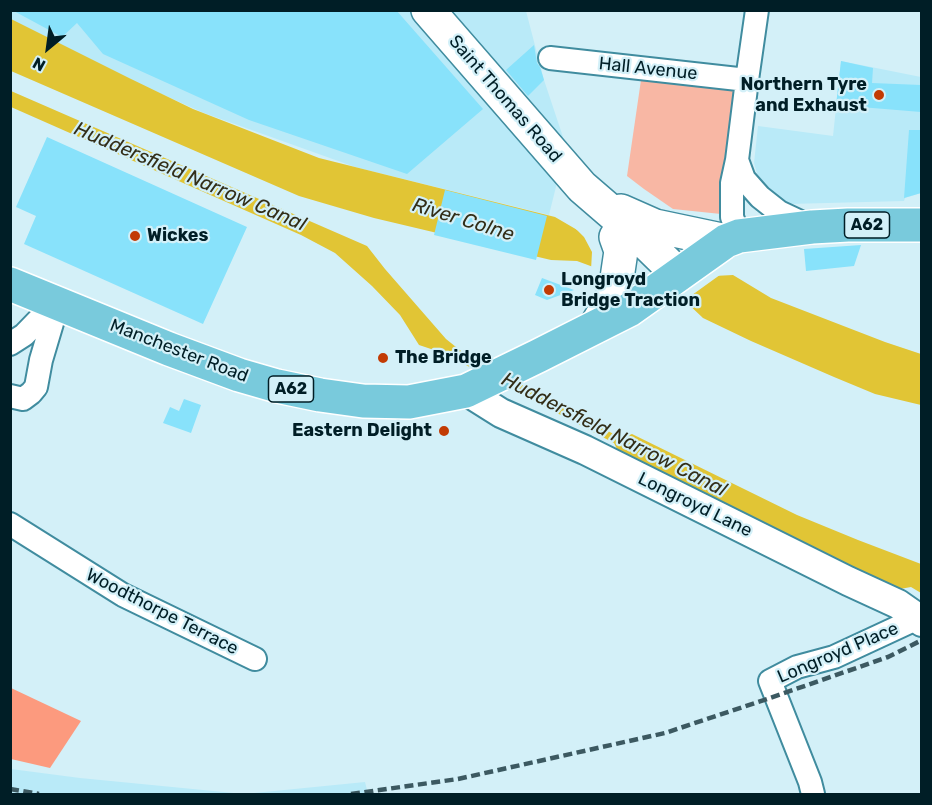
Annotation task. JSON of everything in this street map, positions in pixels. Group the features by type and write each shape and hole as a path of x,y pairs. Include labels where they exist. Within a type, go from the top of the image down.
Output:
{"main road":[{"name":"Saint Thomas Road","path":"428,10 590,194 652,248 669,280"},
{"name":"Saint Thomas Road","path":"590,194 588,205 616,237 669,280"},
{"path":"590,194 655,226 733,238"},
{"name":"Manchester Road","path":"10,284 239,375 320,395 363,401 409,402 472,388 520,365 628,310 733,238 812,227 921,225"},
{"path":"596,326 612,299 616,285 621,251 616,237"}],"street":[{"path":"733,238 732,183 757,10"},
{"name":"Hall Avenue","path":"550,58 747,80"},
{"path":"737,160 744,179 760,197 779,212 812,227"},
{"path":"10,344 24,335 55,303"},
{"path":"10,396 22,399 36,387 55,303"},
{"name":"Longroyd Lane","path":"472,388 501,413 585,450 898,604 920,620"},
{"name":"Woodthorpe Terrace","path":"10,524 123,595 255,659"},
{"name":"Longroyd Place","path":"813,795 770,681 797,667 843,653 920,620"}],"shaded area":[{"path":"11,10 526,11 544,80 566,146 549,215 355,167 204,113 11,27"},
{"path":"841,61 921,77 921,193 905,198 904,201 789,204 759,180 754,163 758,126 833,136"},
{"path":"641,80 736,91 721,214 673,209 627,176"},
{"path":"11,688 81,721 50,768 11,759"},
{"path":"11,769 80,778 244,794 11,794"},
{"path":"365,782 368,794 244,794"}],"water":[{"name":"River Colne","path":"11,19 193,109 319,158 555,217 591,238 714,276 733,275 771,298 921,354 921,405 875,394 834,377 703,318 685,301 577,261 551,260 374,218 299,196 11,71"},
{"name":"Huddersfield Narrow Canal","path":"11,91 367,246 446,339 466,355 621,438 632,434 797,515 921,564 921,593 911,587 900,589 773,529 618,451 614,443 443,353 419,345 400,315 335,253 301,235 11,107"}],"pier":[{"path":"569,222 623,251 714,273 724,272 681,303 591,270 592,252 584,237"}],"building":[{"path":"12,10 396,10 483,109 407,174 249,120 103,54 77,23 62,37"},
{"path":"534,45 537,63 544,80 528,96 506,70"},
{"name":"Northern Tyre and Exhaust","path":"841,61 873,68 872,83 921,85 921,112 836,105"},
{"path":"909,130 921,130 921,193 904,198"},
{"name":"Wickes","path":"47,137 247,227 203,324 24,244 36,216 16,207"},
{"path":"445,190 547,216 536,260 434,235"},
{"path":"861,245 854,266 806,271 804,249"},
{"name":"Longroyd Bridge Traction","path":"542,278 574,290 547,300 535,295"},
{"path":"184,399 201,405 191,433 163,423 170,407 179,411"}],"railway":[{"path":"351,794 458,779 665,733 888,657 922,640"},
{"path":"10,789 39,794"}],"place":[{"name":"Northern Tyre and Exhaust","path":"879,95"},
{"name":"Wickes","path":"135,236"},
{"name":"Longroyd Bridge Traction","path":"549,290"},
{"name":"The Bridge","path":"383,358"},
{"name":"Eastern Delight","path":"444,431"}]}
